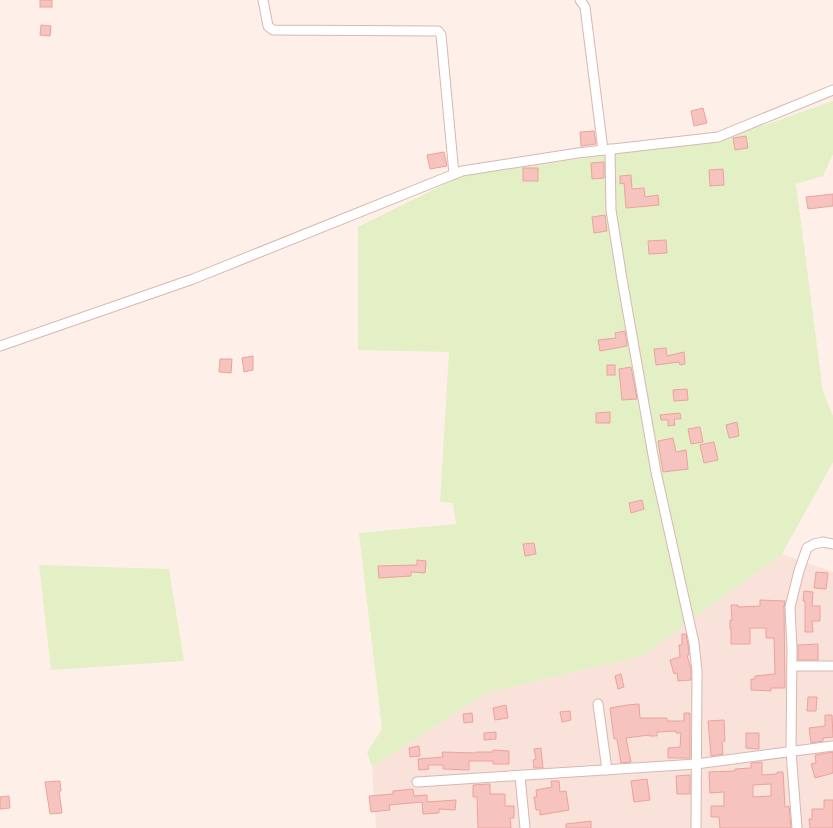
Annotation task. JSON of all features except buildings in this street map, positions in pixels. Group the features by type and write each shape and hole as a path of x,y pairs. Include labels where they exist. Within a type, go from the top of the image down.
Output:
{"street":[{"path":"263,0 268,26 273,30 438,31 441,35 454,174"},
{"path":"580,0 584,7 606,149 611,210 656,472 694,643 697,671 696,828"},
{"path":"0,346 193,280 462,171 606,149 718,137 832,88"},
{"path":"797,828 791,752 792,666 790,607 807,548 823,542 833,544"},
{"path":"792,666 833,666"},
{"path":"598,704 608,770"},
{"path":"417,782 696,764 833,746"},
{"path":"520,776 525,828"}],"shaded area":[{"path":"782,554 833,572 833,828 376,828 372,767 486,693 642,656"}],"green space":[{"path":"833,101 833,154 823,176 796,184 823,392 833,416 833,462 782,554 642,656 486,693 372,767 367,752 382,729 359,533 456,524 453,503 440,502 449,352 358,350 358,227 461,176 605,155 716,142"},
{"path":"39,565 169,569 184,661 51,670"}]}
